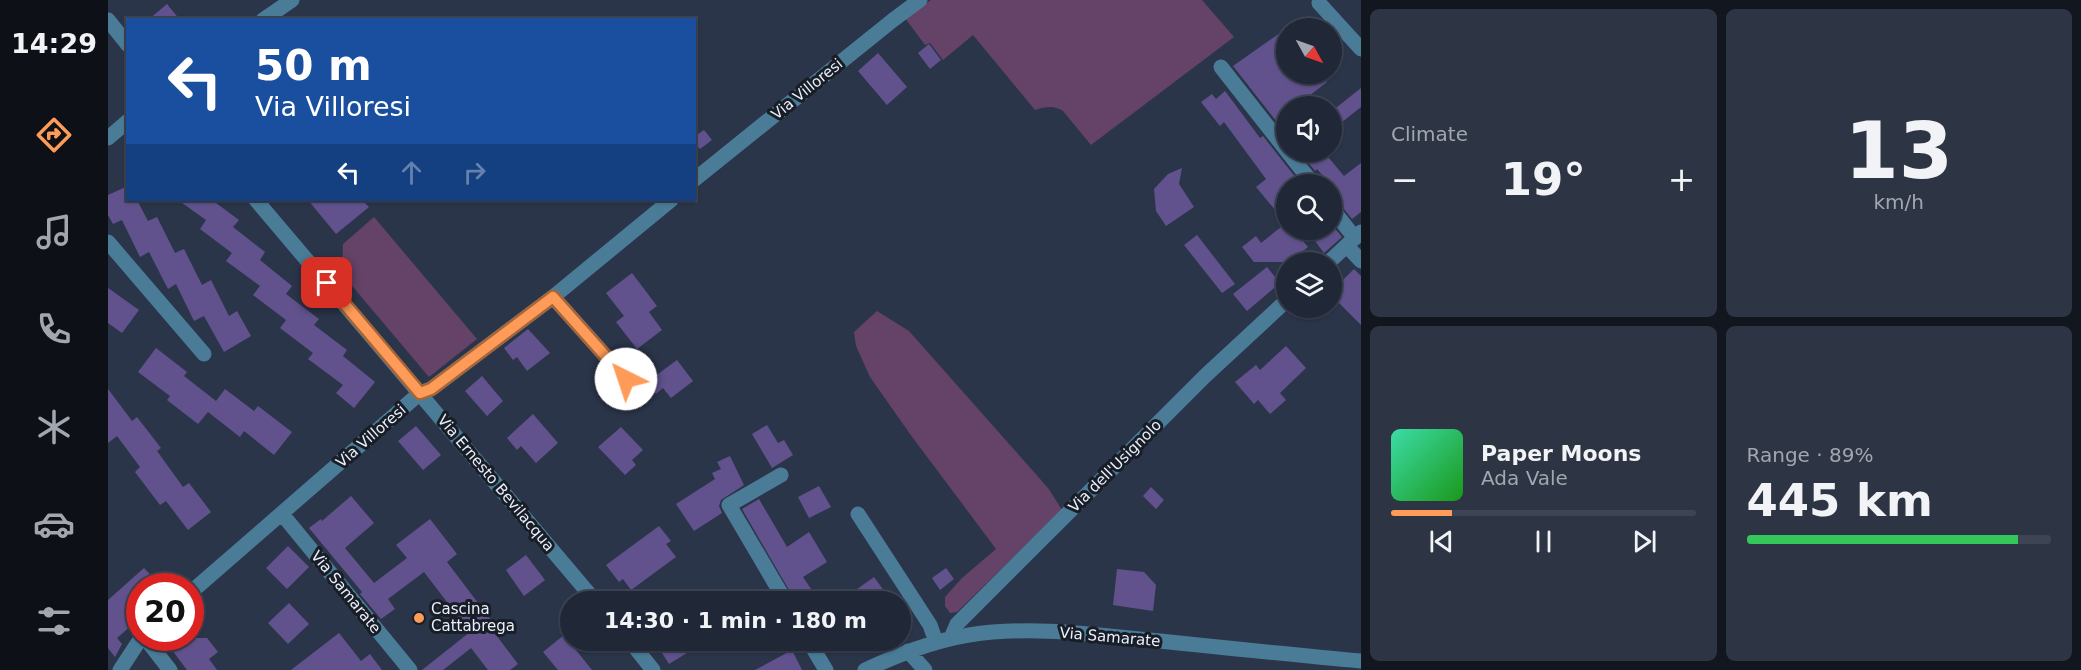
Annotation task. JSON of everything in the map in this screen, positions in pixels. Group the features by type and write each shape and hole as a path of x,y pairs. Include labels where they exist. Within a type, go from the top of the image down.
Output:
{"street":[{"path":"266,18 292,0"},
{"name":"Via Villoresi","path":"696,178 920,0"},
{"path":"1319,3 1361,49"},
{"path":"108,20 126,42"},
{"path":"1221,67 1305,174"},
{"path":"108,138 126,123"},
{"name":"Via Ernesto Bevilacqua","path":"257,201 587,591"},
{"name":"Via Villoresi","path":"204,581 420,393 431,389 553,297 670,201"},
{"path":"1342,223 1354,239 1361,261"},
{"path":"1340,252 1354,239"},
{"path":"108,242 204,354"},
{"path":"553,297 626,379"},
{"name":"Via dell'Usignolo","path":"944,640 957,624 1205,376 1276,310"},
{"path":"780,591 729,505 781,475"},
{"name":"Via Samarate","path":"282,514 410,670"},
{"path":"858,514 930,626 944,640"},
{"name":"Via Samarate","path":"911,650 944,640 1004,631 1064,632 1361,661"},
{"path":"120,670 134,651"},
{"path":"154,651 170,670"},
{"path":"637,651 653,670"},
{"path":"815,651 826,670"},
{"path":"908,651 925,670"},
{"name":"Via Samarate","path":"865,670 908,651"}],"shaded area":[{"path":"931,0 1202,0 1234,37 1091,145 1063,111 1049,107 1035,110 973,35 943,60 930,43 925,45 905,18"},
{"path":"374,217 477,339 429,377 342,274 343,244"},
{"path":"877,311 909,331 1048,488 1062,510 957,612 950,613 945,606 945,597 962,578 996,549 870,377 856,346 854,332"}],"building":[{"path":"167,4 178,18 150,18"},
{"path":"1276,36 1276,84 1324,84 1309,96 1276,96 1276,121 1233,66"},
{"path":"929,44 941,60 930,69 918,53"},
{"path":"878,53 907,87 887,105 858,71"},
{"path":"1361,88 1361,107 1342,122 1342,103"},
{"path":"1225,91 1260,138 1263,136 1276,153 1276,162 1283,162 1293,174 1276,174 1276,211 1256,187 1266,179 1224,122 1220,126 1201,102 1212,94 1216,99"},
{"path":"704,130 712,140 700,149 696,144 696,136"},
{"path":"1308,162 1332,162 1344,176 1361,163 1361,212 1352,219 1342,207 1342,174 1321,174 1317,169 1315,171"},
{"path":"1182,168 1179,184 1194,207 1166,226 1156,211 1154,189 1168,174"},
{"path":"126,187 126,201 138,201 148,221 157,217 175,253 184,249 202,285 211,280 229,316 237,311 251,336 224,352 204,316 194,321 176,284 168,289 149,252 140,257 122,220 113,224 108,215 108,195"},
{"path":"179,201 213,201 239,220 233,227 265,252 260,260 292,286 286,294 319,319 314,325 347,350 343,356 375,382 354,408 336,393 343,385 308,359 313,353 280,328 286,320 253,295 260,286 226,261 232,253 200,229 206,220"},
{"path":"309,201 363,201 369,207 336,234"},
{"path":"1276,231 1276,240 1302,240 1308,247 1302,252 1276,252 1276,262 1254,262 1242,247 1256,236 1261,243"},
{"path":"1197,235 1235,284 1222,293 1184,245"},
{"path":"1314,240 1339,240 1325,252"},
{"path":"1267,267 1276,278 1276,286 1247,311 1233,294"},
{"path":"1354,269 1361,276 1361,325 1342,306 1342,281"},
{"path":"632,273 657,306 649,312 662,330 637,349 616,322 624,316 606,293"},
{"path":"108,288 139,310 122,333 108,323"},
{"path":"528,329 550,353 527,371 517,357 513,360 504,348"},
{"path":"1286,346 1306,368 1280,393 1286,400 1270,414 1258,400 1254,404 1235,382 1256,365 1260,370"},
{"path":"156,348 187,372 184,376 216,401 225,389 254,411 258,406 292,432 274,455 244,431 240,437 208,412 198,424 167,400 170,396 138,372"},
{"path":"677,360 693,381 671,398 663,388 656,394 647,382"},
{"path":"482,376 503,401 487,416 465,391"},
{"path":"108,389 132,421 137,417 161,448 157,451 183,487 189,483 211,512 188,530 166,501 160,505 135,472 140,467 117,436 108,443"},
{"path":"533,414 558,443 536,463 521,446 517,450 507,438"},
{"path":"767,425 778,443 784,440 793,455 772,468 752,434"},
{"path":"416,426 441,455 423,470 398,441"},
{"path":"621,427 643,450 632,460 636,465 625,475 598,447"},
{"path":"730,456 744,485 721,500 719,506 722,513 694,531 676,504 715,479 712,473 721,469 717,462"},
{"path":"819,486 831,507 809,518 798,497"},
{"path":"1151,487 1164,500 1156,509 1143,496"},
{"path":"351,496 374,523 345,548 374,583 407,558 396,545 430,519 457,554 447,562 497,628 493,631 518,664 510,670 488,670 471,648 443,670 422,670 470,632 424,572 388,599 395,609 381,619 360,594 362,592 309,528 321,519 322,521"},
{"path":"759,499 787,547 809,532 827,562 803,577 813,591 790,591 742,509"},
{"path":"659,526 671,541 666,544 676,557 631,590 623,579 619,582 606,565"},
{"path":"288,546 309,567 287,589 266,568"},
{"path":"526,555 545,580 524,596 506,570"},
{"path":"144,568 149,573 138,573"},
{"path":"946,568 954,579 940,590 932,578"},
{"path":"1117,569 1144,572 1156,585 1153,611 1113,605"},
{"path":"874,577 884,591 854,591"},
{"path":"126,584 126,630 117,638 122,644 115,657 108,648 108,600"},
{"path":"289,603 309,624 288,644 268,623"},
{"path":"339,633 361,661 370,654 382,670 291,670"},
{"path":"204,638 207,638 218,652 209,659 217,670 187,670 173,651 204,651"},
{"path":"560,638 560,651 577,651 592,670 558,670 543,652"},
{"path":"665,651 690,651 669,664 662,653"},
{"path":"792,651 802,670 755,670"}],"place":[{"name":"Cascina Cattabrega","path":"419,618"}],"route":[{"path":"327,283 420,393 431,389 553,297 626,379"}]}
